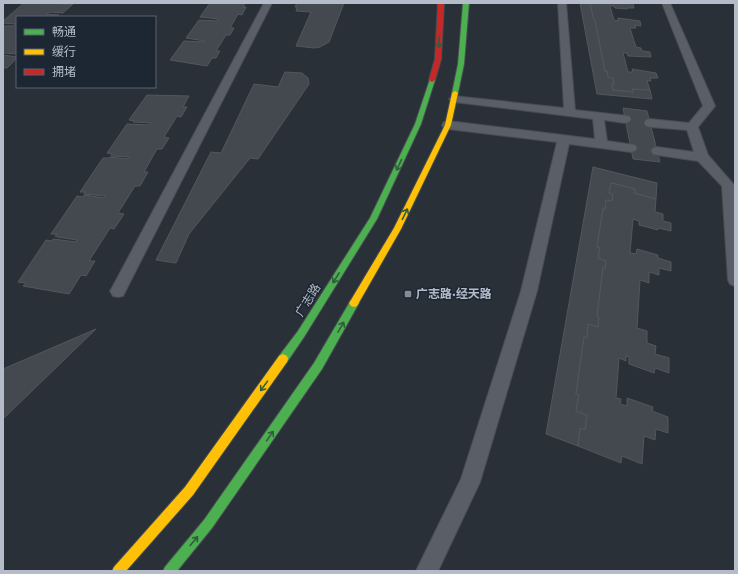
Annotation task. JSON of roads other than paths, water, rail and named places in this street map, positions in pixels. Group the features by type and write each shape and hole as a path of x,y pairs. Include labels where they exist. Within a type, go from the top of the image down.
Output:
{"street":[{"name":"广志路","path":"118,571 189,491 301,334 373,219 418,124 438,59 441,3"},
{"path":"169,571 208,524 318,366 397,229 448,125 461,64 466,3"}],"lane":[{"path":"118,291 268,3"},
{"path":"562,3 570,113"},
{"path":"666,3 709,106 692,127"},
{"path":"454,99 625,119"},
{"path":"598,116 601,144"},
{"path":"650,122 692,127"},
{"path":"448,125 631,148"},
{"path":"692,127 702,157 728,185 735,280"},
{"path":"427,571 470,482 529,291 564,139"},
{"path":"657,151 702,157"}],"place":[{"name":"广志路·经天路","path":"408,294"}]}
